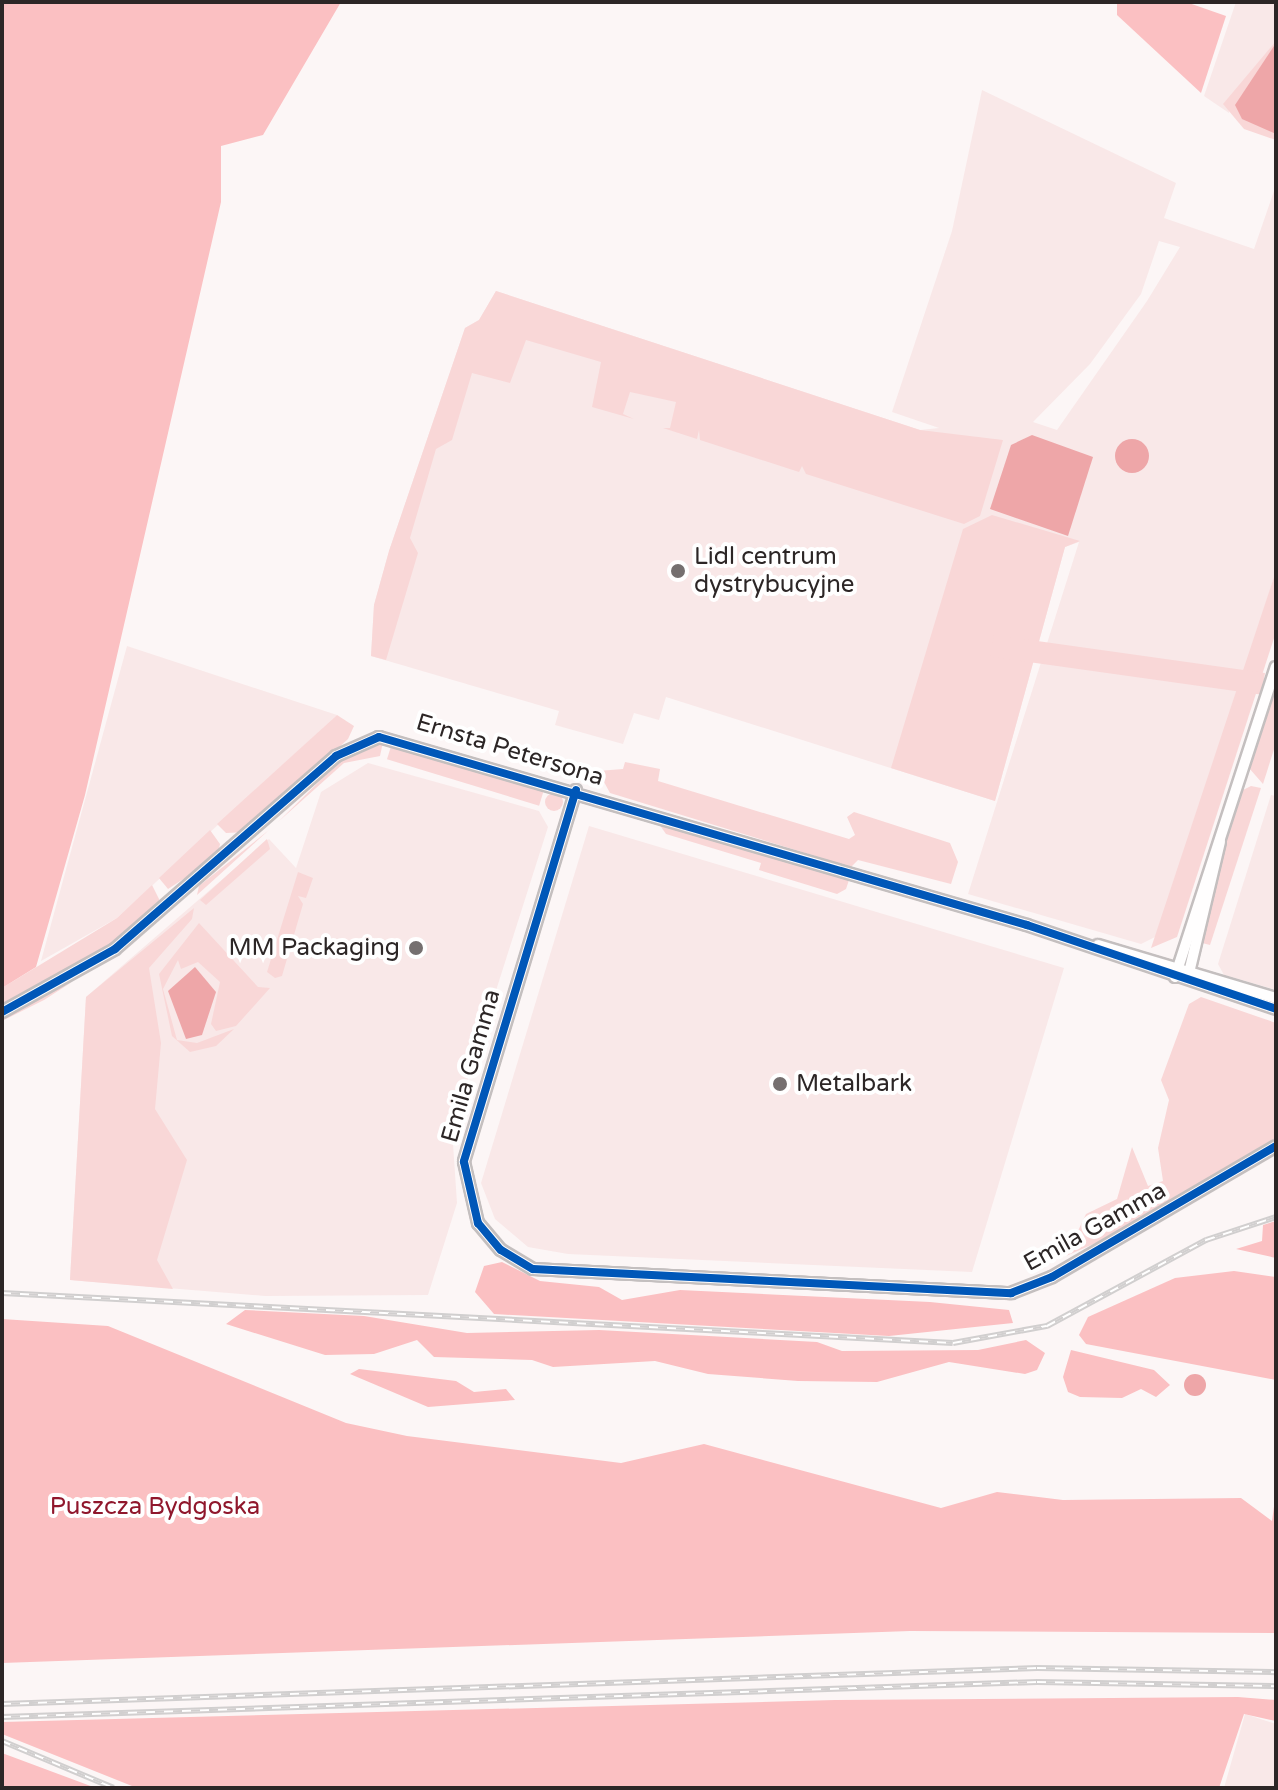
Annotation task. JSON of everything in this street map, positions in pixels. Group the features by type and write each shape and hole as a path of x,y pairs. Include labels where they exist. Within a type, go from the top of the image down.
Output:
{"street":[{"path":"1182,975 1220,840 1276,667"},
{"name":"Ernsta Petersona","path":"2,1012 135,934 363,740 403,739 1080,943 1276,1009"},
{"name":"Emila Gamma","path":"576,790 464,1162 478,1223 501,1250 533,1269 1011,1293 1052,1277 1276,1146"},
{"name":"Ernsta Petersona","path":"1182,975 1276,998"}],"shaded area":[{"path":"1236,2 1276,2 1276,43 1232,96 1229,113 1204,96"},
{"path":"1276,41 1276,140 1244,129 1223,104"},
{"path":"1276,43 1276,134 1242,119 1235,105"},
{"path":"982,90 1176,183 1164,218 1254,249 1276,185 1276,571 1161,934 1141,944 968,894 1079,542 1065,547 995,801 666,697 659,720 634,713 623,744 555,725 559,711 371,656 374,605 389,551 465,328 479,320 496,291 920,430 939,428 892,412 952,231","holes":["1159,241 1180,247 1147,301 1057,430 1033,422 1090,364 1141,294"]},
{"path":"496,291 920,430 1003,440 980,516 964,524 806,474 802,466 799,472 700,440 699,430 697,439 663,428 670,428 676,402 630,392 623,414 634,419 592,407 601,362 526,340 510,383 472,373 452,440 436,449 410,538 418,553 386,660 371,656 374,605 389,551 465,328 479,320"},
{"path":"1032,435 1093,457 1068,536 990,509 1011,445"},
{"path":"1132,439 1144,444 1149,456 1144,468 1132,473 1120,468 1115,456 1120,444"},
{"path":"992,515 1080,541 1065,547 995,801 891,768 963,529"},
{"path":"1276,571 1276,632 1177,937 1151,948"},
{"path":"994,635 1265,673 1262,695 991,657"},
{"path":"127,646 337,715 117,918 41,961"},
{"path":"1276,684 1276,743 1263,784 1249,768"},
{"path":"337,715 354,726 348,739 247,832 226,833 217,824"},
{"path":"383,742 380,756 344,763 278,822 346,755"},
{"path":"392,743 544,789 539,806 387,759"},
{"path":"625,762 660,769 658,781 849,839 855,835 847,817 854,812 950,843 958,862 951,884 858,860 851,867 610,793 598,771 623,769"},
{"path":"368,763 539,811 548,827 452,1129 457,1203 428,1295 265,1296 70,1280 86,997 269,839 296,868 321,792"},
{"path":"1251,786 1261,788 1210,945 1202,943 1231,822 1241,791"},
{"path":"550,793 558,793 563,802 561,809 550,811 545,806 545,798"},
{"path":"1271,795 1276,796 1276,990 1224,975 1218,964"},
{"path":"659,824 850,877 846,889 837,894 759,870 761,863 666,834"},
{"path":"589,826 1064,968 972,1272 568,1254 528,1247 495,1219 481,1183"},
{"path":"210,830 220,844 217,857 168,889 159,878"},
{"path":"269,830 197,895 199,886"},
{"path":"267,839 270,849 206,905 200,900"},
{"path":"298,872 313,878 306,898 298,896 303,904 282,976 275,978 267,972"},
{"path":"152,885 161,903 121,940 2,1005 2,988 117,918"},
{"path":"194,908 192,919 149,968 161,1043 155,1109 187,1160 157,1260 173,1289 70,1280 86,997"},
{"path":"199,923 258,987 270,988 236,1026 216,1031 211,1024 220,982 198,962 181,969 178,960 163,989 177,1040 197,1043 234,1029 216,1046 190,1052 172,1036 159,974"},
{"path":"195,967 216,992 202,1035 186,1039 168,991"},
{"path":"72,982 44,1000 2,1021 2,1017"},
{"path":"1201,997 1276,1023 1276,1139 1137,1225 1066,1256 1086,1214 1117,1199 1132,1147 1148,1186 1163,1181 1158,1148 1169,1100 1161,1080 1189,1004"},
{"path":"1195,1374 1203,1377 1206,1385 1203,1393 1195,1396 1187,1393 1184,1385 1187,1377"},
{"path":"1245,1714 1276,1724 1276,1788 1224,1788"}],"green space":[{"path":"2,2 341,2 263,135 221,146 221,202 85,795 36,967 2,988"},
{"path":"1117,2 1186,2 1226,16 1201,93 1117,15"},
{"path":"1276,1221 1276,1258 1236,1249 1262,1241 1263,1225"},
{"path":"502,1262 540,1281 599,1287 622,1300 680,1290 930,1302 1009,1310 1013,1323 889,1336 494,1314 475,1292 484,1266"},
{"path":"1234,1271 1276,1277 1276,1380 1086,1344 1079,1335 1088,1317 1175,1278"},
{"path":"245,1310 364,1316 467,1333 599,1330 817,1342 842,1351 978,1350 1026,1340 1045,1353 1037,1370 1025,1374 949,1362 877,1382 798,1381 708,1374 655,1361 553,1367 532,1360 434,1357 417,1340 374,1354 325,1355 226,1324"},
{"name":"Puszcza Bydgoska","path":"2,1319 108,1326 346,1423 407,1436 621,1463 704,1444 941,1508 997,1492 1063,1500 1241,1498 1272,1521 1276,1492 1276,1633 910,1631 2,1663"},
{"path":"1071,1350 1154,1370 1170,1385 1156,1397 1141,1389 1122,1398 1080,1397 1068,1392 1063,1377"},
{"path":"359,1369 456,1381 474,1392 506,1389 515,1400 428,1407 350,1374"},
{"path":"1238,1697 1276,1700 1276,1721 1244,1714 1219,1788 137,1788 2,1734 2,1722 835,1700"},
{"path":"2,1753 96,1788 2,1788"}],"railway":[{"path":"2,1293 953,1343 1047,1326 1206,1240 1276,1217"},
{"path":"2,1704 1037,1668 1276,1672"},
{"path":"2,1717 1037,1682 1276,1686"},
{"path":"2,1741 114,1788"}],"cycle path":[{"path":"2,1012 115,949 336,756 379,737 1027,925 1276,1009"},
{"path":"576,790 464,1162 478,1223 501,1250 533,1269 1011,1293 1052,1277 1276,1146"}],"place":[{"name":"Lidl centrum dystrybucyjne","path":"678,571"},
{"name":"MM Packaging","path":"416,948"},
{"name":"Metalbark","path":"780,1084"}]}
